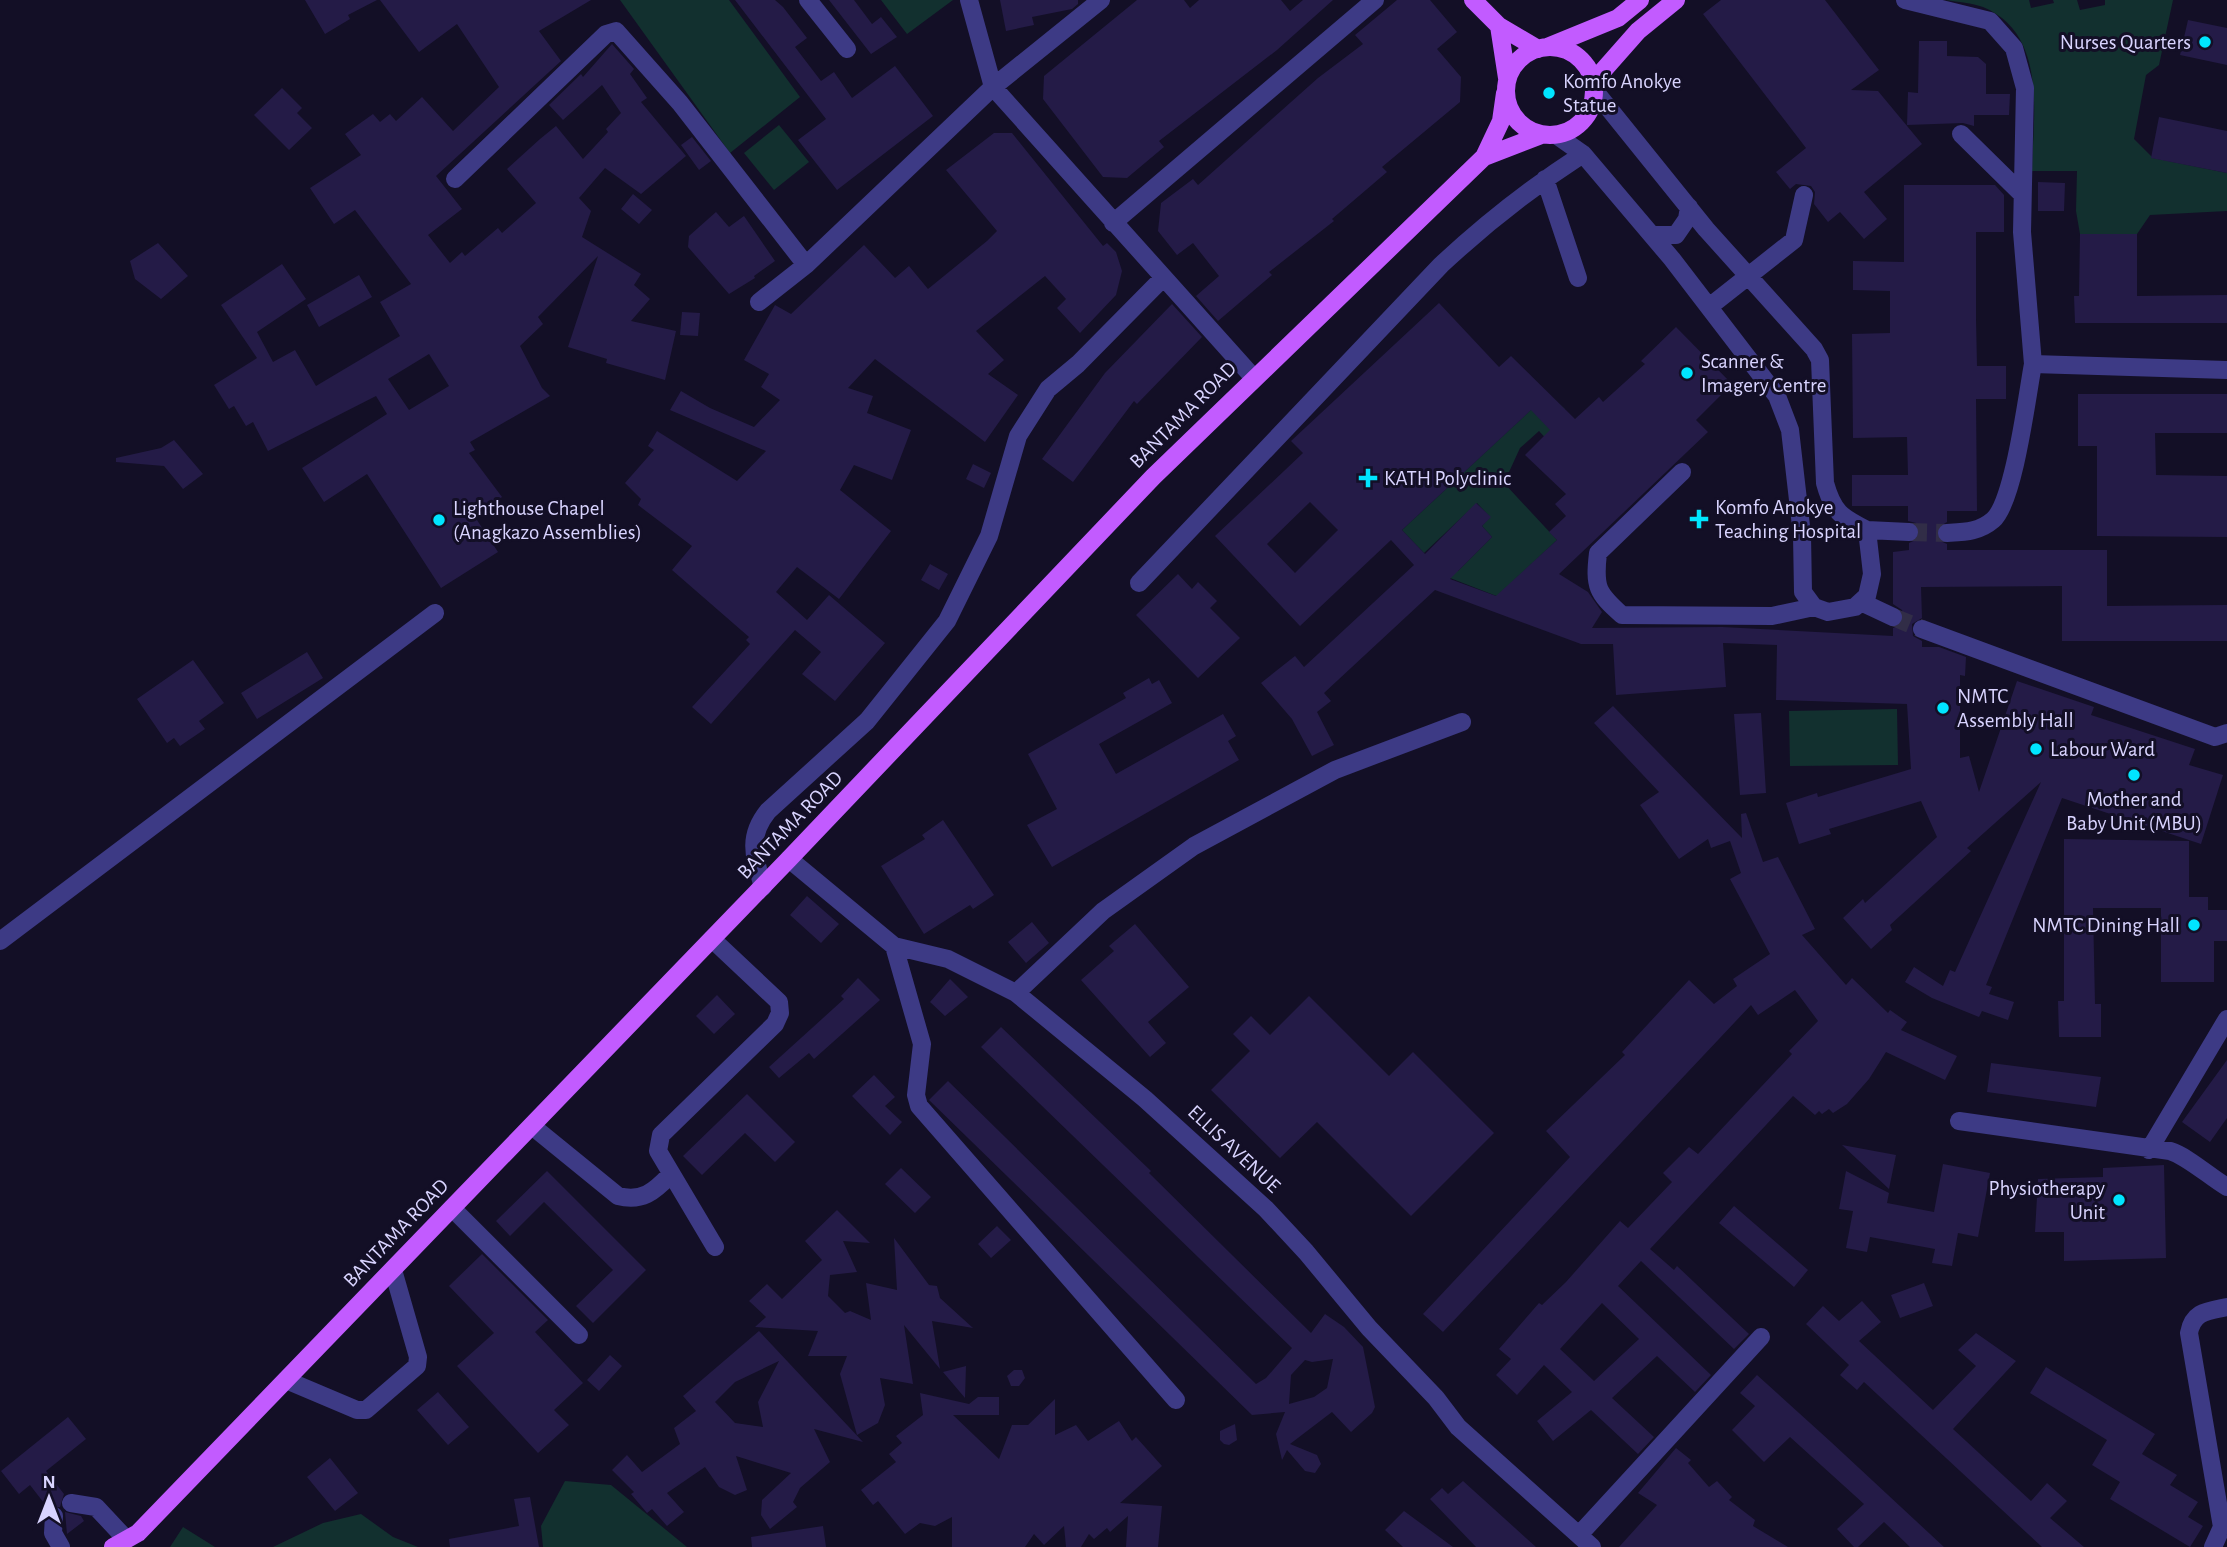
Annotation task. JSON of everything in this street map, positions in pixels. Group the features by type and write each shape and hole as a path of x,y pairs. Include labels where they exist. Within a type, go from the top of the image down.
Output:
{"main road":[{"path":"1473,0 1499,26 1542,48 1559,48 1581,60 1593,86"},
{"path":"1484,157 1501,121 1506,85 1524,55 1618,18 1640,0"},
{"path":"1484,157 1579,124 1587,115 1593,86 1639,31 1676,0"},
{"path":"1499,26 1508,107 1516,120 1527,130 1548,135"},
{"name":"BANTAMA ROAD","path":"127,1542 763,887 1144,487 1253,377 1484,157"}],"street":[{"path":"808,0 847,49"},
{"path":"969,0 993,87 1253,377"},
{"path":"759,302 806,265 993,87 1101,0"},
{"path":"1114,223 1375,0"},
{"path":"1905,0 1990,21 2014,48 2025,88 2022,194 2033,364 2007,498 1995,519 1975,532 1947,533"},
{"path":"454,179 606,34 616,31 680,103 806,265"},
{"path":"1593,86 1689,207 1814,349 1820,360 1825,483 1830,500 1840,517 1867,530 1909,532"},
{"path":"1961,134 2022,194"},
{"path":"1548,135 1583,154 1709,307 1777,396 1786,414 1802,535 1803,592 1814,607"},
{"path":"1139,583 1441,265 1484,225 1583,154"},
{"path":"1545,179 1578,278"},
{"path":"1709,307 1794,240 1804,195"},
{"path":"1651,235 1676,235 1687,219 1689,207"},
{"path":"763,887 754,856 755,827 768,810 867,721 947,621 989,536 1018,436 1048,389 1078,364 1163,278"},
{"path":"2033,364 2227,370"},
{"path":"1682,472 1598,553 1596,569 1600,595 1622,615 1772,616 1814,607 1834,611 1854,607 1867,596 1872,574 1867,530"},
{"path":"1861,602 1893,617"},
{"path":"0,941 435,613"},
{"path":"1922,629 2223,738"},
{"path":"1016,993 1103,911 1194,846 1335,770 1462,722"},
{"name":"ELLIS AVENUE","path":"789,859 894,946 948,959 1016,993 1145,1099 1266,1209 1306,1252 1369,1328 1436,1398 1458,1427 1585,1541"},
{"path":"712,939 779,1002 780,1013 775,1024 661,1135 658,1151 715,1247"},
{"path":"894,946 922,1044 916,1095 919,1107 1176,1400"},
{"path":"2149,1150 2227,1019"},
{"path":"1959,1121 2181,1154 2197,1169 2227,1186"},
{"path":"532,1126 618,1196 634,1200 653,1193 670,1175"},
{"path":"452,1208 579,1335"},
{"path":"286,1380 357,1410 366,1410 417,1366 418,1357 393,1270"},
{"path":"2213,1547 2224,1521 2189,1333 2191,1321 2199,1313 2227,1307"},
{"path":"1585,1541 1761,1337"},
{"path":"71,1503 96,1507 127,1542"},
{"path":"54,1516 53,1533 61,1547"}],"green space":[{"path":"620,0 729,0 800,97 730,153"},
{"path":"881,0 953,0 907,34"},
{"path":"1946,0 2029,0 2031,8 2054,3 2053,0 2077,0 2080,10 2105,5 2105,0 2173,0 2159,65 2146,75 2134,139 2153,158 2227,173 2227,211 2150,215 2137,234 2080,234 2076,211 2077,171 2032,171 2032,78 2027,56 2018,36 2004,20 1983,7"},
{"path":"779,125 809,162 774,190 744,153"},
{"path":"1548,394 1565,409 1549,424 1560,436 1551,444 1539,431 1520,448 1504,483 1557,540 1509,585 1566,623 1445,576 1439,553 1458,571 1492,537 1482,526 1490,517 1477,503 1424,553 1402,530"},
{"path":"1897,709 1898,765 1790,766 1789,711"},
{"path":"565,1481 611,1485 687,1547 543,1547 541,1526"},
{"path":"361,1514 393,1537 418,1547 273,1547 323,1523"},
{"path":"183,1527 215,1547 170,1547"}],"building":[{"path":"305,0 377,0 348,15 350,19 325,34"},
{"path":"380,0 591,0 539,31 561,61 436,176 462,209 428,235 450,263 462,252 465,256 498,228 502,233 536,203 507,169 540,139 556,126 583,159 608,132 606,129 621,113 602,85 563,120 549,105 581,74 583,77 612,44 634,69 630,74 647,98 641,102 686,156 641,194 605,168 579,198 591,211 582,237 641,274 634,285 650,299 631,321 676,331 665,380 606,363 607,359 568,347 598,256 538,317 543,324 520,346 542,388 550,396 470,442 475,450 469,453 502,497 475,517 498,552 441,588 367,474 324,502 302,468 387,414 376,396 268,451 253,422 246,426 234,406 229,409 214,385 257,358 221,305 282,264 306,299 257,332 273,362 295,350 316,386 400,336 380,302 411,284 355,210 334,224 310,188 361,155 345,134 373,114 380,122 390,114 396,121 422,97 453,131 499,87 457,24 419,52","holes":["429,354 449,386 409,410 388,379"]},
{"path":"735,0 775,0 783,7 807,38 795,47 821,81 834,72 852,98 895,66 933,116 837,190 798,140 826,119"},
{"path":"829,0 854,0 872,24 881,17 897,37 871,54"},
{"path":"1000,0 1078,0 1078,4 1072,9 1032,17 1034,25 1006,31"},
{"path":"1137,0 1184,0 1190,8 1199,0 1281,0 1290,11 1303,0 1333,0 1277,50 1159,141 1164,147 1127,178 1103,177 1043,99 1044,76"},
{"path":"1397,0 1430,0 1457,32 1437,49 1461,77 1460,102 1382,167 1387,172 1332,219 1334,221 1269,272 1272,275 1218,321 1196,296 1219,276 1193,243 1177,255 1158,231 1161,203 1193,179 1198,185 1318,78 1363,44 1355,35"},
{"path":"1721,0 1825,0 1879,70 1851,90 1878,91 1922,144 1864,192 1887,219 1864,239 1840,212 1828,222 1814,204 1815,192 1811,186 1796,184 1790,189 1776,172 1806,148 1703,14"},
{"name":"Nurses Quarters","path":"2188,20 2227,28 2227,65 2180,55"},
{"path":"1919,41 1947,41 1947,56 1978,57 1986,64 1986,94 2010,94 2009,115 1974,115 1974,126 1963,123 1907,125 1908,92 1918,93"},
{"path":"282,88 302,108 297,113 312,128 289,150 254,115"},
{"path":"2159,117 2227,131 2227,173 2151,158"},
{"path":"994,133 1012,133 1103,246 1107,243 1116,252 1122,271 1116,295 1080,333 1057,308 1066,299 1045,276 976,331 1004,360 988,374 1018,395 985,442 875,359 848,388 873,396 867,413 911,430 892,480 854,465 840,490 891,531 839,599 797,567 776,592 807,620 829,595 885,643 835,701 802,674 821,652 795,630 711,724 692,707 750,644 746,640 749,637 672,570 692,546 638,505 641,499 625,483 654,450 648,446 657,431 737,481 766,451 670,410 681,391 710,408 754,427 780,400 761,387 769,374 744,360 775,305 791,314 864,245 895,278 909,266 928,289 987,241 997,231 946,170"},
{"path":"692,137 711,161 699,170 681,145"},
{"path":"2038,182 2065,183 2064,211 2038,211"},
{"path":"1904,185 1995,185 2004,195 2004,232 1976,232 1976,319 1977,366 2006,366 2006,399 1976,399 1977,511 1947,511 1947,522 1937,528 1938,540 1947,544 1947,550 2107,550 2107,606 2227,605 2227,641 2062,641 2062,586 1921,587 1922,618 1912,624 1913,636 1922,641 1922,647 1939,647 1966,657 1965,676 1960,675 1960,758 1969,756 1979,792 2017,681 2094,707 2091,715 2195,749 2189,765 2223,775 2201,844 2062,798 1986,985 1992,987 1989,994 2014,1002 2008,1020 1982,1011 1979,1017 1932,998 1905,982 1914,967 1943,986 1950,970 1955,972 2041,782 1967,848 1971,851 1890,925 1892,930 1871,949 1843,918 1863,899 1865,903 1937,837 1921,801 1829,829 1831,834 1799,844 1786,803 1817,793 1818,797 1911,769 1907,704 1776,700 1777,645 1723,643 1726,687 1616,695 1613,644 1581,644 1435,590 1324,693 1331,701 1317,712 1334,745 1312,756 1292,719 1261,683 1295,656 1304,667 1414,565 1391,540 1300,626 1215,536 1303,453 1291,441 1439,303 1499,367 1511,356 1575,419 1599,397 1603,402 1645,364 1641,361 1676,327 1732,384 1696,420 1708,432 1559,574 1588,592 1602,612 1592,628 1722,627 1893,636 1893,628 1900,626 1904,617 1902,610 1893,604 1893,552 1909,550 1909,543 1918,539 1920,532 1916,523 1908,521 1908,506 1852,506 1852,475 1908,475 1907,437 1853,438 1852,334 1890,333 1890,291 1853,290 1853,261 1904,262","holes":["1531,410 1550,430 1525,455 1566,494 1555,504 1566,516 1549,532 1557,540 1496,596 1450,579 1492,537 1482,526 1491,517 1476,503 1425,554 1402,530","1310,502 1338,530 1295,573 1267,544"]},
{"path":"633,194 652,210 639,224 621,209"},
{"path":"716,212 729,227 744,216 775,261 754,276 755,278 729,294 688,247 689,236"},
{"path":"2080,234 2137,234 2137,296 2227,295 2227,323 2075,323 2074,296 2079,296"},
{"path":"158,243 188,276 161,299 135,279 130,261"},
{"path":"359,275 372,297 319,327 307,305"},
{"path":"1172,304 1202,337 1137,404 1134,401 1073,482 1042,459 1105,373"},
{"path":"682,312 700,313 698,336 680,335"},
{"path":"2078,394 2227,394 2227,433 2155,433 2156,475 2227,476 2227,537 2097,536 2097,446 2078,446"},
{"path":"174,440 203,474 183,489 164,466 116,462 116,458 161,448"},
{"path":"973,464 991,473 984,488 966,479"},
{"path":"930,564 948,574 939,590 921,580"},
{"path":"1178,574 1192,589 1198,582 1217,601 1210,608 1240,638 1198,678 1136,615"},
{"path":"307,652 323,678 257,719 241,693"},
{"path":"193,660 224,703 199,721 205,729 180,746 174,738 167,743 137,699"},
{"path":"1149,678 1152,684 1159,680 1172,703 1099,744 1116,774 1223,714 1236,736 1228,741 1239,760 1052,867 1027,825 1057,809 1028,754 1126,698 1123,693"},
{"path":"1613,706 1742,838 1741,814 1746,813 1763,862 1778,857 1815,929 1802,935 1846,985 1852,978 1888,1013 1890,1010 1907,1022 1901,1030 1957,1056 1945,1080 1886,1052 1869,1079 1847,1104 1833,1113 1829,1109 1822,1114 1819,1111 1815,1115 1793,1096 1650,1249 1674,1270 1677,1266 1749,1334 1734,1349 1641,1261 1618,1286 1711,1375 1695,1392 1657,1356 1612,1398 1654,1437 1638,1454 1591,1410 1553,1441 1537,1421 1572,1392 1544,1365 1517,1395 1496,1375 1511,1359 1499,1349 1539,1303 1542,1305 1566,1282 1620,1221 1628,1228 1672,1182 1663,1173 1689,1147 1698,1154 1792,1054 1789,1051 1818,1021 1795,990 1758,1015 1751,1005 1443,1332 1423,1314 1570,1157 1546,1131 1625,1055 1622,1052 1689,980 1714,1004 1737,986 1733,979 1770,954 1730,879 1741,873 1730,841 1711,848 1708,839 1679,859 1640,805 1659,792 1594,723","holes":["1602,1303 1639,1339 1594,1381 1560,1349"]},
{"path":"1761,713 1766,793 1740,795 1734,714"},
{"path":"943,820 994,895 973,909 970,905 924,934 881,866 925,839 922,835"},
{"path":"2064,839 2189,841 2189,897 2208,897 2208,910 2227,910 2227,941 2214,941 2214,982 2161,982 2161,908 2093,908 2095,1004 2101,1004 2101,1037 2059,1037 2058,1001 2064,1001"},
{"path":"807,896 839,924 821,943 790,915"},
{"path":"1032,922 1049,943 1026,963 1008,942"},
{"path":"1135,924 1189,987 1148,1022 1166,1043 1150,1057 1081,980 1114,951 1109,946"},
{"path":"858,978 880,1000 814,1059 809,1053 779,1078 769,1067 844,999 841,996"},
{"path":"950,979 968,997 945,1016 930,1002"},
{"path":"717,995 735,1014 714,1034 696,1016"},
{"path":"1309,996 1389,1076 1413,1052 1494,1133 1411,1216 1317,1122 1280,1158 1211,1090 1250,1051 1233,1034 1251,1016 1270,1035"},
{"path":"1001,1027 1151,1171 1149,1173 1311,1333 1325,1314 1344,1327 1363,1347 1375,1407 1372,1413 1351,1432 1332,1412 1290,1444 1317,1455 1321,1464 1315,1473 1305,1471 1287,1450 1282,1460 1276,1434 1285,1412 1252,1415 929,1100 948,1081 1256,1384 1266,1378 1292,1348 981,1047","holes":["1333,1359 1327,1388 1314,1397 1289,1404 1291,1375 1305,1360 1312,1362"]},
{"path":"2227,1060 2227,1118 2210,1142 2182,1122"},
{"path":"1991,1063 2101,1077 2096,1107 1987,1092"},
{"path":"874,1075 895,1097 885,1106 902,1122 890,1135 852,1096"},
{"path":"747,1094 795,1142 775,1162 745,1133 702,1175 683,1156"},
{"path":"1842,1145 1896,1155 1889,1189"},
{"path":"1943,1164 1990,1173 1978,1237 1958,1233 1952,1266 1932,1263 1935,1249 1870,1237 1867,1252 1846,1248 1853,1211 1839,1209 1846,1171 1889,1193 1887,1203 1934,1212"},
{"name":"Physiotherapy Unit","path":"2164,1165 2166,1258 2064,1261 2064,1232 2035,1232 2038,1179 2103,1177 2103,1168"},
{"path":"901,1168 931,1197 915,1213 885,1184"},
{"path":"547,1171 646,1270 593,1323 576,1306 613,1270 544,1202 510,1236 496,1221"},
{"path":"1734,1206 1808,1270 1794,1287 1719,1223"},
{"path":"837,1210 870,1243 843,1241 857,1272 830,1275 828,1296 845,1313 850,1311 871,1320 866,1283 897,1290 894,1238 929,1285 937,1286 940,1298 973,1328 932,1321 940,1369 904,1325 913,1384 880,1378 885,1405 878,1423 857,1435 840,1374 847,1356 808,1356 818,1331 755,1327 766,1317 749,1301 767,1284 782,1299 822,1260 805,1241"},
{"path":"997,1226 1011,1240 991,1258 978,1244"},
{"path":"482,1254 548,1320 535,1332 583,1383 554,1410 569,1425 538,1453 457,1366 494,1333 449,1286"},
{"path":"1924,1283 1933,1306 1900,1318 1891,1295"},
{"path":"1862,1301 1881,1322 1859,1341 1933,1410 1976,1366 1958,1350 1976,1333 2016,1361 1953,1429 2031,1501 2047,1483 2067,1501 2050,1518 2084,1547 2042,1547 1864,1382 1857,1390 1840,1375 1849,1365 1806,1324 1823,1306 1839,1321"},
{"path":"759,1331 863,1442 814,1429 830,1462 800,1488 793,1502 797,1507 770,1529 761,1515 762,1500 791,1473 736,1456 747,1490 735,1495 719,1487 705,1467 667,1493 684,1512 667,1526 652,1509 647,1513 631,1494 634,1492 612,1470 627,1455 642,1472 680,1444 674,1428 696,1411 683,1396","holes":["779,1361 758,1402 763,1427 735,1423 715,1402 735,1382"]},
{"path":"610,1355 622,1366 599,1391 587,1380"},
{"path":"966,1366 965,1398 943,1372"},
{"path":"2046,1367 2155,1434 2142,1454 2177,1475 2170,1485 2198,1502 2188,1517 2203,1526 2190,1547 2110,1499 2120,1482 2092,1465 2107,1440 2030,1393"},
{"path":"1014,1370 1022,1370 1025,1378 1019,1386 1011,1386 1007,1376"},
{"path":"1757,1375 1944,1547 1910,1547 1884,1522 1858,1547 1854,1547 1837,1529 1864,1504 1790,1437 1764,1462 1732,1430 1755,1406 1740,1393"},
{"path":"438,1392 469,1427 448,1445 417,1410"},
{"path":"920,1393 969,1404 978,1397 999,1397 999,1415 953,1415 999,1459 1012,1425 1028,1425 1055,1399 1055,1435 1076,1425 1088,1441 1119,1421 1132,1441 1136,1437 1162,1466 1120,1503 1162,1506 1158,1547 1126,1547 1128,1516 1110,1532 1107,1528 1094,1539 1089,1534 1081,1547 1066,1547 1064,1526 1044,1545 1034,1534 1025,1547 952,1547 952,1517 935,1526 920,1523 905,1534 878,1501 873,1505 861,1490 896,1462 889,1454 902,1443 896,1436 923,1415"},
{"path":"68,1417 86,1439 46,1471 64,1494 60,1507 47,1507 30,1485 19,1494 1,1471"},
{"path":"1235,1424 1237,1440 1229,1445 1224,1444 1220,1440 1220,1431"},
{"path":"1676,1448 1691,1460 1688,1463 1709,1487 1717,1481 1732,1497 1729,1500 1755,1520 1753,1526 1788,1547 1619,1547 1657,1505 1638,1493"},
{"path":"330,1458 358,1493 335,1511 307,1477"},
{"path":"1463,1481 1536,1547 1476,1547 1430,1499 1442,1488 1448,1494"},
{"path":"530,1497 539,1547 450,1547 449,1539 519,1526 514,1499"},
{"path":"1404,1511 1453,1547 1403,1547 1385,1530"},
{"path":"65,1512 81,1516 84,1521 67,1534"},
{"path":"823,1526 826,1547 752,1547 751,1537"}],"tunnel":[{"path":"1909,532 1947,533"},
{"path":"1893,617 1922,629"}],"place":[{"name":"Nurses Quarters","path":"2205,42"},
{"name":"Komfo Anokye Statue","path":"1549,93"},
{"name":"Scanner & Imagery Centre","path":"1687,373"},
{"name":"KATH Polyclinic","path":"1368,478"},
{"name":"Komfo Anokye Teaching Hospital","path":"1699,519"},
{"name":"Lighthouse Chapel (Anagkazo Assemblies)","path":"439,520"},
{"name":"NMTC Assembly Hall","path":"1943,708"},
{"name":"Labour Ward","path":"2036,749"},
{"name":"Mother and Baby Unit (MBU)","path":"2134,775"},
{"name":"NMTC Dining Hall","path":"2194,925"},
{"name":"Physiotherapy Unit","path":"2119,1200"}]}
